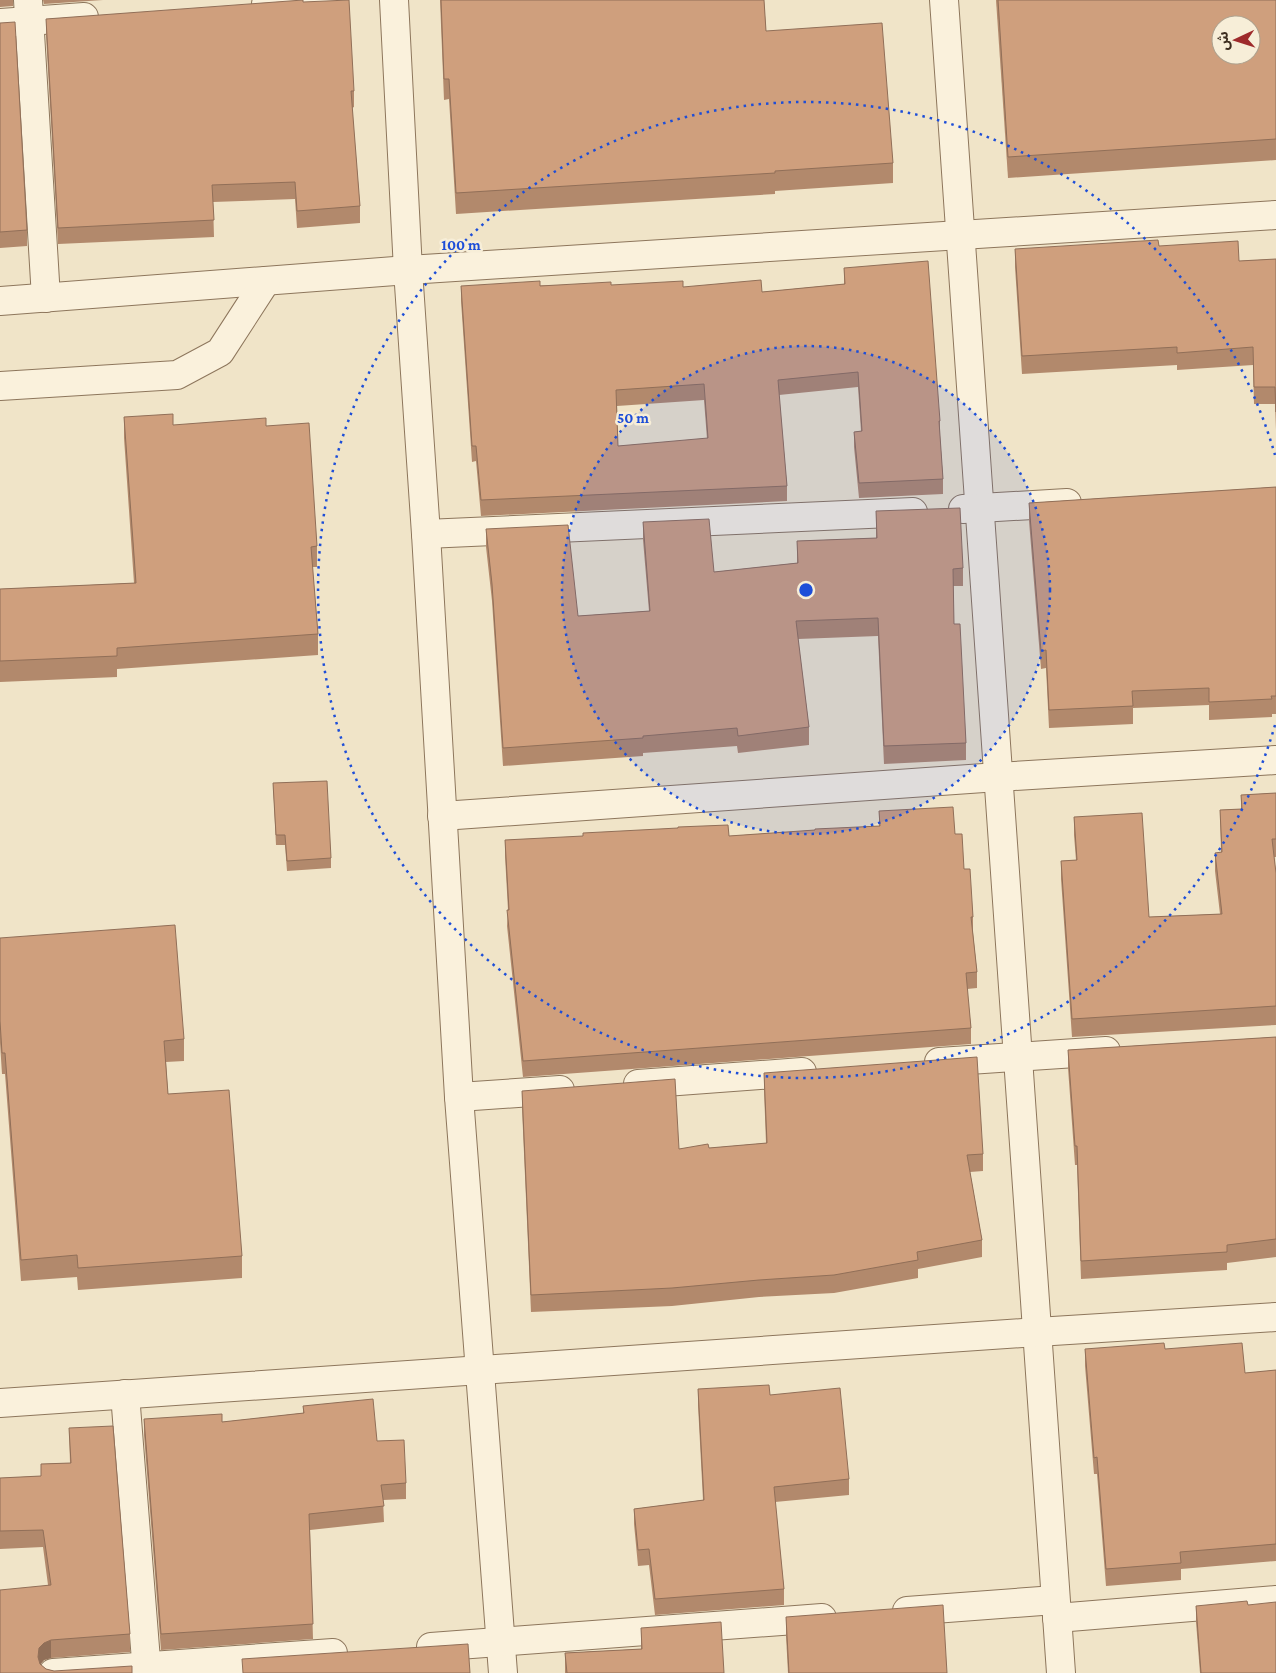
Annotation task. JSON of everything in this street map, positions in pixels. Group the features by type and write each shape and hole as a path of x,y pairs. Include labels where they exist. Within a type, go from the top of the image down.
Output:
{"street":[{"path":"244,6 322,0"},
{"path":"394,0 408,270 426,534 459,1098 503,1673"},
{"path":"944,0 981,508 1060,1673"},
{"path":"29,10 46,298"},
{"path":"0,23 29,10 108,15"},
{"path":"0,301 408,270 1276,214"},
{"path":"0,386 177,375 220,352 266,281"},
{"path":"426,534 981,508 1089,501"},
{"path":"442,816 998,777 1276,760"},
{"path":"918,1063 1127,1049"},
{"path":"618,1086 828,1070"},
{"path":"459,1098 589,1088"},
{"path":"0,1403 1276,1317"},
{"path":"125,1394 146,1669"},
{"path":"887,1612 1056,1609 1276,1600"},
{"path":"402,1649 847,1616"},
{"path":"53,1673 146,1669 353,1652"}],"building":[{"path":"303,0 303,2 349,0 354,91 351,91 360,206 297,211 295,182 212,185 214,220 58,228 46,19"},
{"path":"441,0 764,0 766,31 882,23 893,163 775,171 775,173 456,193 449,79 444,79"},
{"path":"998,0 1276,0 1276,139 1008,157"},
{"path":"15,22 27,230 0,232 0,23"},
{"path":"1158,240 1159,246 1238,241 1239,261 1276,259 1276,412 1275,387 1254,387 1253,347 1177,353 1177,347 1022,356 1015,249"},
{"path":"928,261 943,479 859,483 854,432 862,431 858,372 778,380 787,486 481,500 476,446 472,446 461,286 540,281 540,286 611,282 611,285 683,281 683,287 761,280 762,292 845,284 844,268","holes":["704,384 708,438 618,446 616,390"]},
{"path":"173,414 173,425 266,418 266,426 309,423 317,546 311,547 318,634 117,648 117,656 0,661 0,589 136,583 124,417"},
{"path":"1276,487 1276,696 1271,696 1272,699 1209,702 1209,688 1132,691 1133,706 1049,710 1046,650 1041,651 1029,503"},
{"path":"960,508 963,568 953,569 954,624 960,624 966,743 884,746 878,618 796,621 809,727 738,736 737,728 643,736 643,738 503,748 492,584 486,529 568,525 578,616 650,611 643,522 709,519 714,572 798,563 797,541 877,538 876,511"},
{"path":"327,781 331,858 287,861 285,835 276,835 273,783"},
{"path":"1276,793 1276,839 1272,839 1276,873 1276,1006 1072,1019 1061,861 1077,860 1074,817 1142,813 1149,917 1222,914 1215,853 1222,852 1220,810 1242,809 1241,795"},
{"path":"953,807 955,834 962,834 964,869 970,869 973,917 971,917 977,972 966,973 971,1028 523,1061 507,910 509,910 505,840 583,836 583,833 728,825 729,836 880,826 879,811"},
{"path":"175,925 184,1039 164,1041 168,1094 229,1090 242,1256 78,1268 77,1255 21,1260 5,1053 2,1053 0,938"},
{"path":"1276,1037 1276,1239 1227,1245 1227,1252 1081,1261 1077,1146 1075,1146 1068,1050"},
{"path":"977,1057 983,1154 967,1155 982,1240 917,1252 918,1260 834,1275 672,1288 531,1295 522,1091 675,1079 679,1149 708,1144 709,1148 767,1143 764,1073"},
{"path":"1164,1343 1165,1349 1242,1343 1245,1373 1276,1370 1276,1544 1180,1552 1181,1563 1106,1569 1097,1457 1094,1458 1085,1349"},
{"path":"769,1385 770,1395 840,1388 849,1479 774,1487 784,1589 655,1599 649,1549 638,1550 634,1509 704,1500 698,1389"},
{"path":"373,1399 377,1441 404,1440 406,1483 381,1485 384,1506 309,1514 313,1624 161,1634 144,1419 222,1414 222,1422 304,1413 303,1406"},
{"path":"113,1426 130,1634 51,1640 39,1648 38,1657 40,1664 46,1669 54,1671 132,1666 132,1673 0,1673 0,1590 51,1585 43,1530 0,1531 0,1478 41,1476 41,1464 71,1463 69,1428"},
{"path":"1247,1601 1248,1605 1276,1602 1276,1673 1201,1673 1196,1606"},
{"path":"943,1605 947,1673 789,1673 786,1617"},
{"path":"721,1622 724,1673 567,1673 565,1653 642,1649 641,1628"},
{"path":"468,1644 470,1673 243,1673 242,1659"}]}
